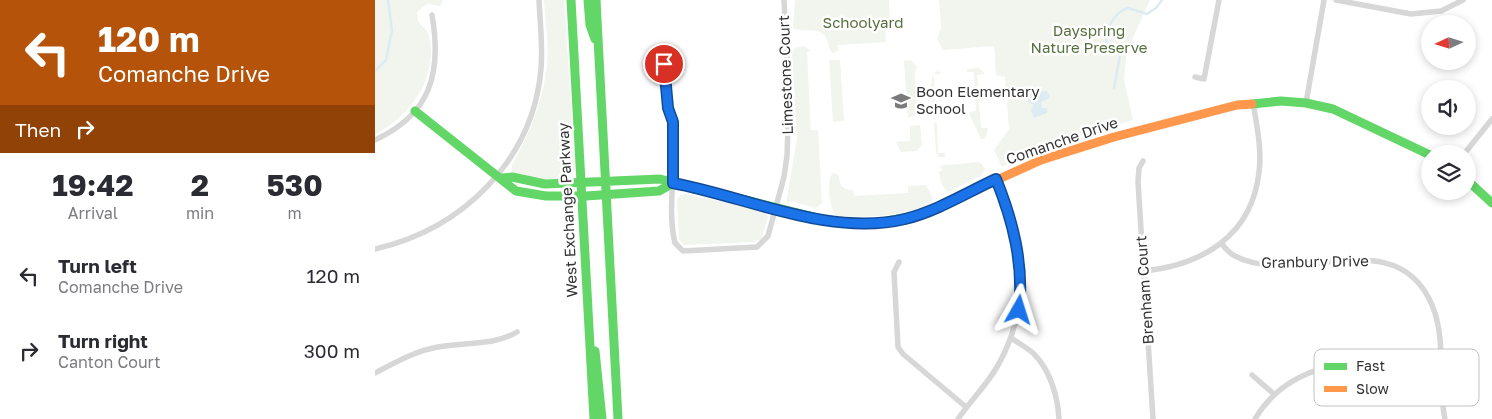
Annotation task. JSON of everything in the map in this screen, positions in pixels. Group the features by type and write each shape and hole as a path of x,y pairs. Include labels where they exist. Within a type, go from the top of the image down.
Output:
{"street":[{"path":"375,249 407,240 438,226 464,209 501,177 520,142 537,92 542,53 539,0"},
{"name":"West Exchange Parkway","path":"571,0 594,419"},
{"path":"588,0 589,25 598,46"},
{"path":"596,0 618,419"},
{"name":"Limestone Court","path":"673,183 674,240 677,247 683,250 757,247 768,236 784,177 789,137 784,0"},
{"path":"1195,77 1204,78 1219,0"},
{"path":"1306,103 1324,0"},
{"path":"1336,0 1411,14 1441,11 1463,0"},
{"path":"375,140 399,127 425,98 435,70 435,33 432,15"},
{"path":"415,111 501,177 509,188 528,194 581,195 659,191 673,183 673,122 668,108 664,64 671,54"},
{"name":"Comanche Drive","path":"501,177 537,183 660,179 830,221 871,224 890,222 933,210 996,179 1041,160 1115,137 1237,105 1281,101 1306,103 1349,115 1421,151"},
{"path":"1144,271 1190,262 1221,243 1237,227 1249,207 1257,186 1260,162 1253,103"},
{"path":"1471,145 1492,119"},
{"name":"Brenham Court","path":"1143,161 1139,168 1138,182 1153,419"},
{"path":"958,419 985,385 1011,338 1022,286 1019,254 1005,200 996,179"},
{"path":"1476,188 1492,203"},
{"name":"Granbury Drive","path":"1221,243 1233,256 1251,263 1269,265 1373,260 1391,264 1407,273 1424,290 1429,298 1437,325 1439,349"},
{"path":"899,262 894,272 898,347 903,354 966,407"},
{"path":"589,326 598,364 602,419"},
{"path":"375,373 404,357 423,350 454,344 505,340 517,332"},
{"path":"1011,338 1034,354 1046,371 1054,390 1059,419"},
{"path":"1255,419 1274,394 1300,375 1314,369"},
{"path":"1253,375 1274,394"},
{"name":"Granbury Drive","path":"1444,406 1445,419"}],"green space":[{"path":"375,0 443,0 440,6 427,4 417,12 418,21 428,34 431,51 430,66 419,94 400,118 375,134"},
{"path":"544,0 564,0 575,168 565,178 557,179 537,178 512,172 512,165 525,141 543,90 548,47"},
{"name":"Schoolyard","path":"795,0 889,0 890,23 885,24 886,42 838,45 838,51 832,53 826,37 820,32 793,28"},
{"name":"Dayspring Nature Preserve","path":"939,0 1150,0 1127,51 1124,79 1133,120 1046,146 1002,167 994,150 1009,129 1005,77 996,75 994,46 943,50 937,39 941,28"},
{"path":"804,46 811,51 807,52 811,130 818,130 822,203 816,208 791,201 787,204 797,138 792,51 797,47"},
{"path":"829,60 840,60 844,121 833,122"},
{"path":"911,60 917,67 915,73 917,114 908,118 904,61"},
{"path":"979,68 984,72 984,74 977,75 981,128 988,128 985,139 981,139 969,114 976,111 974,72 967,72 967,69"},
{"path":"934,75 935,105 933,105 931,85"},
{"path":"934,123 937,123 938,153 945,153 945,157 939,157 936,152"},
{"path":"920,125 922,145 917,151 901,152 896,142 910,141 910,126"},
{"path":"978,162 985,169 982,175 948,192 941,183 939,172 942,170 940,166"},
{"path":"833,173 839,175 840,182 844,188 853,190 854,196 908,193 908,186 926,185 933,199 928,205 904,213 858,217 836,216 829,194 829,182"},
{"path":"686,194 764,211 768,217 761,239 754,242 684,245 679,239 677,200 680,195"}],"shaded area":[{"path":"1047,91 1050,98 1041,102 1042,108 1047,108 1047,113 1034,118 1031,110 1034,105 1028,102 1028,95 1031,94 1030,92"}],"waterway":[{"path":"375,71 386,60 392,30 388,0"},
{"path":"1114,88 1120,55 1107,47 1106,42 1108,30 1114,18 1128,8 1147,14 1156,8 1162,0"}],"traffic: fast":[{"path":"571,0 594,419"},
{"path":"588,0 590,25 595,39"},
{"path":"596,0 618,419"},
{"path":"1252,104 1281,101 1306,103 1333,109 1421,151"},
{"path":"415,111 516,191 546,196 586,196 659,191 673,183"},
{"path":"502,178 512,177 545,184 660,179 830,221 870,224 920,215 946,203"},
{"path":"1476,188 1492,203"},
{"path":"595,351 602,419"}],"traffic: slow":[{"path":"946,203 1041,160 1114,137 1237,105 1252,104"}],"place":[{"name":"Boon Elementary School","path":"901,101"}],"route":[{"path":"664,64 666,96 674,133 673,183 729,195 830,221 850,224 871,224 920,215 996,179 1005,200 1019,254 1022,286 1019,310"}]}
